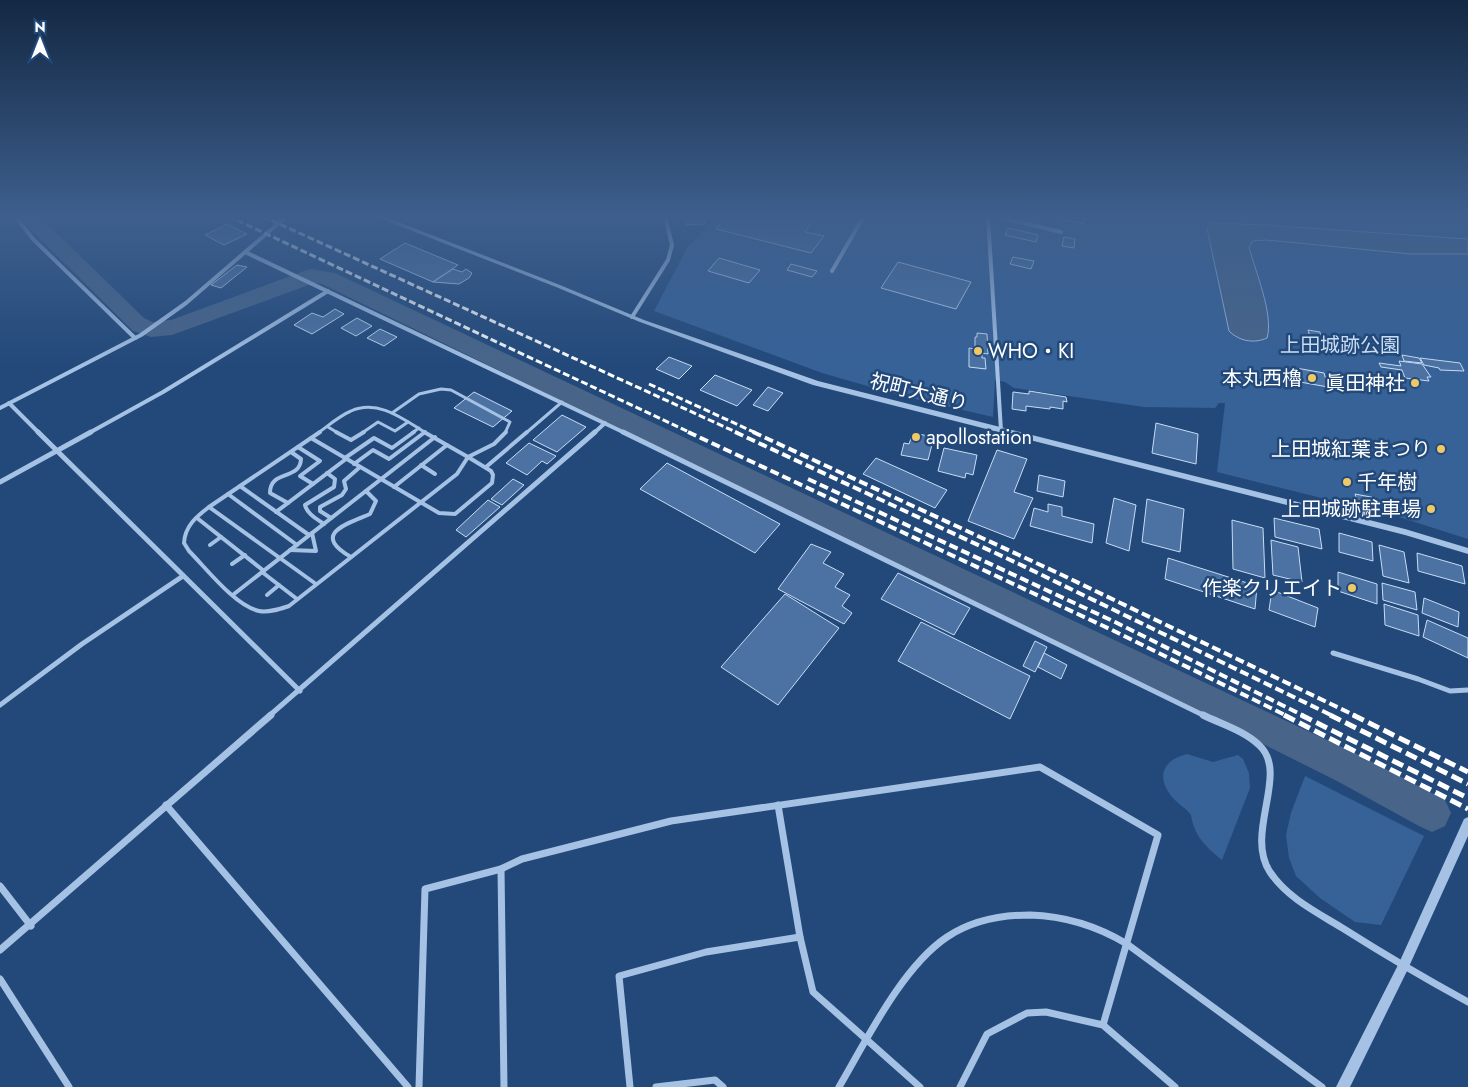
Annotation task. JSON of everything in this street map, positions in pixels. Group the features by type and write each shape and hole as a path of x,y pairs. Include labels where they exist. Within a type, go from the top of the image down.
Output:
{"street":[{"path":"62,267 135,338"},
{"path":"0,408 141,335 159,323 229,267"},
{"path":"276,267 562,402 1248,737 1262,748 1271,781 1259,834 1262,854 1268,870 1292,897 1403,967 1468,1002"},
{"name":"祝町大通り","path":"510,267 632,317 816,383 1405,532 1468,551"},
{"path":"632,317 664,267"},
{"path":"832,271 834,267"},
{"path":"991,267 1001,431"},
{"path":"0,482 57,452 200,370 328,291"},
{"path":"9,403 300,691"},
{"path":"0,950 31,926 605,423"},
{"path":"0,705 82,644 183,576"},
{"path":"1333,653 1418,679 1450,691 1468,690"},
{"path":"419,1087 425,889 501,868 522,859 671,821 1040,767 1158,835 1102,1025"},
{"path":"778,805 800,936 813,992 867,1042 920,1087"},
{"path":"166,806 408,1087"},
{"path":"1343,1087 1403,967 1468,822"},
{"path":"501,868 504,1087"},
{"path":"0,886 31,926"},
{"path":"839,1087 906,981 926,955 947,937 974,923 1007,916 1050,915 1095,927 1127,944 1322,1087"},
{"path":"630,1087 619,976 706,952 800,936"},
{"path":"0,979 68,1087"},
{"path":"960,1087 987,1034 1027,1013 1046,1012 1102,1025 1175,1087"},
{"path":"656,1087 715,1080 723,1087"}],"lane":[{"path":"311,438 354,464 421,502 439,513 447,515 455,514 492,483 493,475 486,467 468,457 425,432 392,412 370,406 350,411 209,507 186,529 184,543 189,551 244,604 257,611 273,611 289,606 316,584 351,557 421,502 457,474 468,457 482,452 505,433 510,422 451,390 441,389 430,389 420,393 392,412"},
{"path":"486,467 562,402"},
{"path":"328,427 351,440 378,422 395,431 408,422"},
{"path":"276,512 374,438 392,448 419,428"},
{"path":"354,464 373,450 389,459 425,432"},
{"path":"234,594 434,437"},
{"path":"394,487 448,445"},
{"path":"298,447 320,461 300,476 313,484"},
{"path":"288,503 270,493 269,489 273,481 300,468 302,464 301,459 291,452"},
{"path":"421,466 435,474"},
{"path":"331,518 320,511 320,507 342,495 346,489 344,480 360,467"},
{"path":"324,524 308,514 305,509 309,500 326,493 334,487 335,479 327,473"},
{"path":"240,486 310,534 316,551 290,550"},
{"path":"351,557 335,546 332,541 333,534 343,524 370,514 376,501 366,491"},
{"path":"228,494 297,545"},
{"path":"209,507 316,584"},
{"path":"197,518 297,599"},
{"path":"210,545 222,537"},
{"path":"232,564 244,555"},
{"path":"267,595 279,585"}],"green space":[{"name":"上田城跡公園","path":"677,267 1468,267 1468,539 1402,518 1217,472 1225,403 1219,403 1215,408 1144,407 1014,388 1005,382 995,380 993,417 902,396 822,373 654,311"},
{"path":"1187,754 1213,762 1238,755 1243,759 1249,773 1250,788 1222,860 1198,835 1191,815 1176,801 1165,786 1163,779 1166,767 1171,761"},
{"path":"1305,776 1424,836 1381,925 1355,922 1320,898 1296,876 1289,858 1286,835 1291,813"}],"shaded area":[{"path":"1215,267 1255,267 1268,317 1267,338 1247,341 1229,331"}],"building":[{"path":"235,267 247,267 221,288 211,285"},
{"path":"398,267 455,267 433,282"},
{"path":"712,267 749,267 760,270 749,283 708,271"},
{"path":"789,267 801,267 817,271 812,277 787,270"},
{"path":"895,267 915,267 971,282 956,309 881,288"},
{"path":"453,269 462,272 466,269 472,273 469,278 459,284 433,282"},
{"path":"335,309 344,314 312,334 294,325 312,313 323,317"},
{"path":"357,318 372,326 356,336 341,328"},
{"path":"380,329 397,337 384,346 367,338"},
{"path":"1308,330 1320,332 1321,339 1310,337"},
{"name":"WHO・KI","path":"977,333 987,334 988,354 982,353 982,358 985,358 986,369 969,367 969,348 975,349"},
{"path":"1402,355 1419,358 1422,363 1404,361"},
{"path":"669,357 692,366 679,379 656,369"},
{"path":"1420,358 1460,363 1464,371 1440,370 1439,368 1424,365"},
{"name":"眞田神社","path":"1399,361 1422,364 1431,377 1427,377 1429,381 1405,378 1402,370 1381,367 1379,363 1401,366"},
{"name":"本丸西櫓","path":"1296,368 1324,373 1328,387 1300,382"},
{"path":"715,375 752,390 737,406 700,390"},
{"path":"768,387 783,393 768,411 753,405"},
{"path":"1029,391 1066,397 1067,402 1063,401 1063,409 1026,406 1026,411 1012,409 1013,392 1029,394"},
{"path":"474,392 512,411 493,427 454,408"},
{"path":"562,415 586,427 557,452 533,440"},
{"path":"1156,423 1198,434 1196,464 1152,453"},
{"path":"913,433 934,437 928,460 901,455 904,443 909,444"},
{"path":"529,443 556,456 547,464 542,461 527,475 506,463"},
{"path":"944,448 977,455 973,475 966,473 965,478 938,471"},
{"path":"997,450 1027,459 1014,492 1033,498 1014,539 968,521"},
{"path":"876,458 947,490 935,508 863,474"},
{"path":"667,463 780,524 755,553 640,489"},
{"path":"1039,475 1065,481 1063,497 1037,491"},
{"path":"513,479 524,485 502,505 491,499"},
{"path":"1355,494 1376,498 1378,505 1357,501"},
{"path":"1114,498 1136,505 1129,551 1106,543"},
{"path":"1147,499 1184,509 1180,552 1142,542"},
{"path":"488,500 500,507 466,537 456,530"},
{"path":"1048,504 1062,507 1062,516 1094,524 1092,543 1030,526 1034,508 1048,512"},
{"path":"1274,518 1319,529 1322,549 1275,537"},
{"path":"1232,520 1263,528 1265,578 1233,569"},
{"path":"1339,533 1372,542 1373,561 1339,552"},
{"path":"1271,540 1298,547 1302,582 1273,575"},
{"path":"811,544 831,552 823,563 844,574 835,587 850,595 842,606 852,613 844,624 778,589"},
{"path":"1379,545 1404,552 1409,583 1383,576"},
{"path":"1417,553 1462,566 1465,584 1418,571"},
{"path":"1168,558 1257,586 1255,609 1165,579"},
{"path":"1338,572 1377,584 1377,604 1338,591"},
{"path":"898,573 970,608 954,635 881,599"},
{"path":"1382,583 1415,592 1417,610 1383,600"},
{"path":"1272,590 1318,608 1315,627 1269,610"},
{"path":"785,594 839,628 778,705 721,667"},
{"path":"1424,598 1459,612 1458,627 1422,613"},
{"path":"1384,604 1418,615 1419,636 1385,625"},
{"path":"1427,620 1468,638 1468,658 1423,637"},
{"path":"921,622 1030,676 1010,719 898,661"},
{"path":"1035,641 1047,647 1035,672 1023,666"},
{"path":"1044,653 1067,665 1061,679 1038,667"}],"waterway":[{"path":"79,267 136,323 151,329 178,326 312,276 327,278 1243,717 1350,769 1432,813"}],"railway":[{"path":"336,267 691,433"},
{"path":"373,267 738,433"},
{"path":"649,384 756,433"},
{"path":"688,432 1112,630 1287,716"},
{"path":"735,432 1019,564 1333,716"},
{"path":"753,432 1060,574 1356,716"},
{"path":"808,479 1115,622 1304,716"},
{"path":"1284,715 1468,809"},
{"path":"1301,715 1468,798"},
{"path":"1330,715 1468,784"},
{"path":"1353,715 1468,772"}],"place":[{"name":"WHO・KI","path":"978,351"},
{"name":"本丸西櫓","path":"1312,378"},
{"name":"眞田神社","path":"1415,383"},
{"name":"apollostation","path":"916,437"},
{"name":"上田城紅葉まつり","path":"1441,449"},
{"name":"千年樹","path":"1347,482"},
{"name":"上田城跡駐車場","path":"1431,509"},
{"name":"作楽クリエイト","path":"1352,588"}]}
